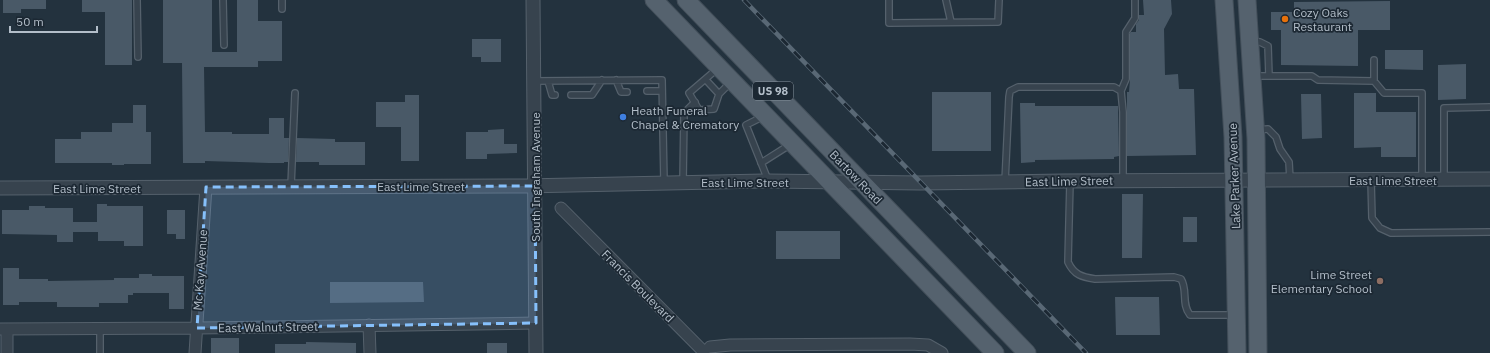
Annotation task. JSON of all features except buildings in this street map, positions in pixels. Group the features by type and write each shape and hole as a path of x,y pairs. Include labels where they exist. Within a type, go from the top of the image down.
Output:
{"main road":[{"name":"Bartow Road","path":"654,0 828,182 995,353"},
{"name":"Bartow Road","path":"686,0 1027,353"},
{"name":"Lake Parker Avenue","path":"1224,0 1232,108 1237,353"},
{"name":"Lake Parker Avenue","path":"1247,0 1256,130 1258,353"}],"street":[{"name":"South Ingraham Avenue","path":"533,0 536,353"},
{"name":"East Lime Street","path":"0,188 535,186 664,182 768,181 927,183 1490,179"},
{"name":"Mc Kay Avenue","path":"195,353 206,188"},
{"name":"Francis Boulevard","path":"561,208 708,351"},
{"name":"East Walnut Street","path":"3,329 536,323"},
{"path":"369,325 370,353"},
{"path":"3,329 7,353"},
{"path":"708,351 730,345 910,344 928,345 938,351"}],"lane":[{"path":"138,0 138,57"},
{"path":"224,0 224,45"},
{"path":"282,0 282,9"},
{"path":"889,0 889,23 998,22 1000,0"},
{"path":"946,0 951,22"},
{"path":"1123,181 1123,112 1121,92 1126,79 1126,32 1135,18 1135,0"},
{"path":"1250,41 1260,42 1268,46 1269,76"},
{"path":"1374,60 1374,81 1384,93 1422,93 1422,180"},
{"path":"719,67 706,80 689,93 699,110 714,109 719,94 732,81"},
{"path":"1252,76 1312,76 1318,80 1374,81"},
{"path":"571,94 592,94 602,80"},
{"path":"616,80 620,92 627,92"},
{"path":"534,82 662,80 664,182"},
{"path":"706,80 719,94"},
{"path":"548,81 552,94 555,94"},
{"path":"1005,182 1010,91 1018,87 1114,87 1121,92"},
{"path":"647,91 662,91"},
{"path":"291,187 295,93"},
{"path":"683,182 684,113 695,102"},
{"path":"1444,180 1444,108 1490,107"},
{"path":"765,115 746,125 768,181"},
{"path":"1256,130 1268,129 1276,137 1280,149 1289,162 1290,180"},
{"path":"761,163 791,143"},
{"path":"1371,180 1372,218 1380,228 1391,233 1490,232"},
{"path":"1070,181 1068,262 1072,271 1084,277 1095,279 1181,279 1184,284 1186,310 1190,315 1236,315"},
{"path":"100,329 100,353"}],"highlighted area":[{"path":"535,186 536,323 197,328 206,187"}],"railway":[{"path":"744,0 1086,353"}],"place":[{"name":"Cozy Oaks Restaurant","path":"1285,19"},
{"name":"Heath Funeral Chapel & Crematory","path":"623,117"},
{"name":"Lime Street Elementary School","path":"1380,281"}]}
